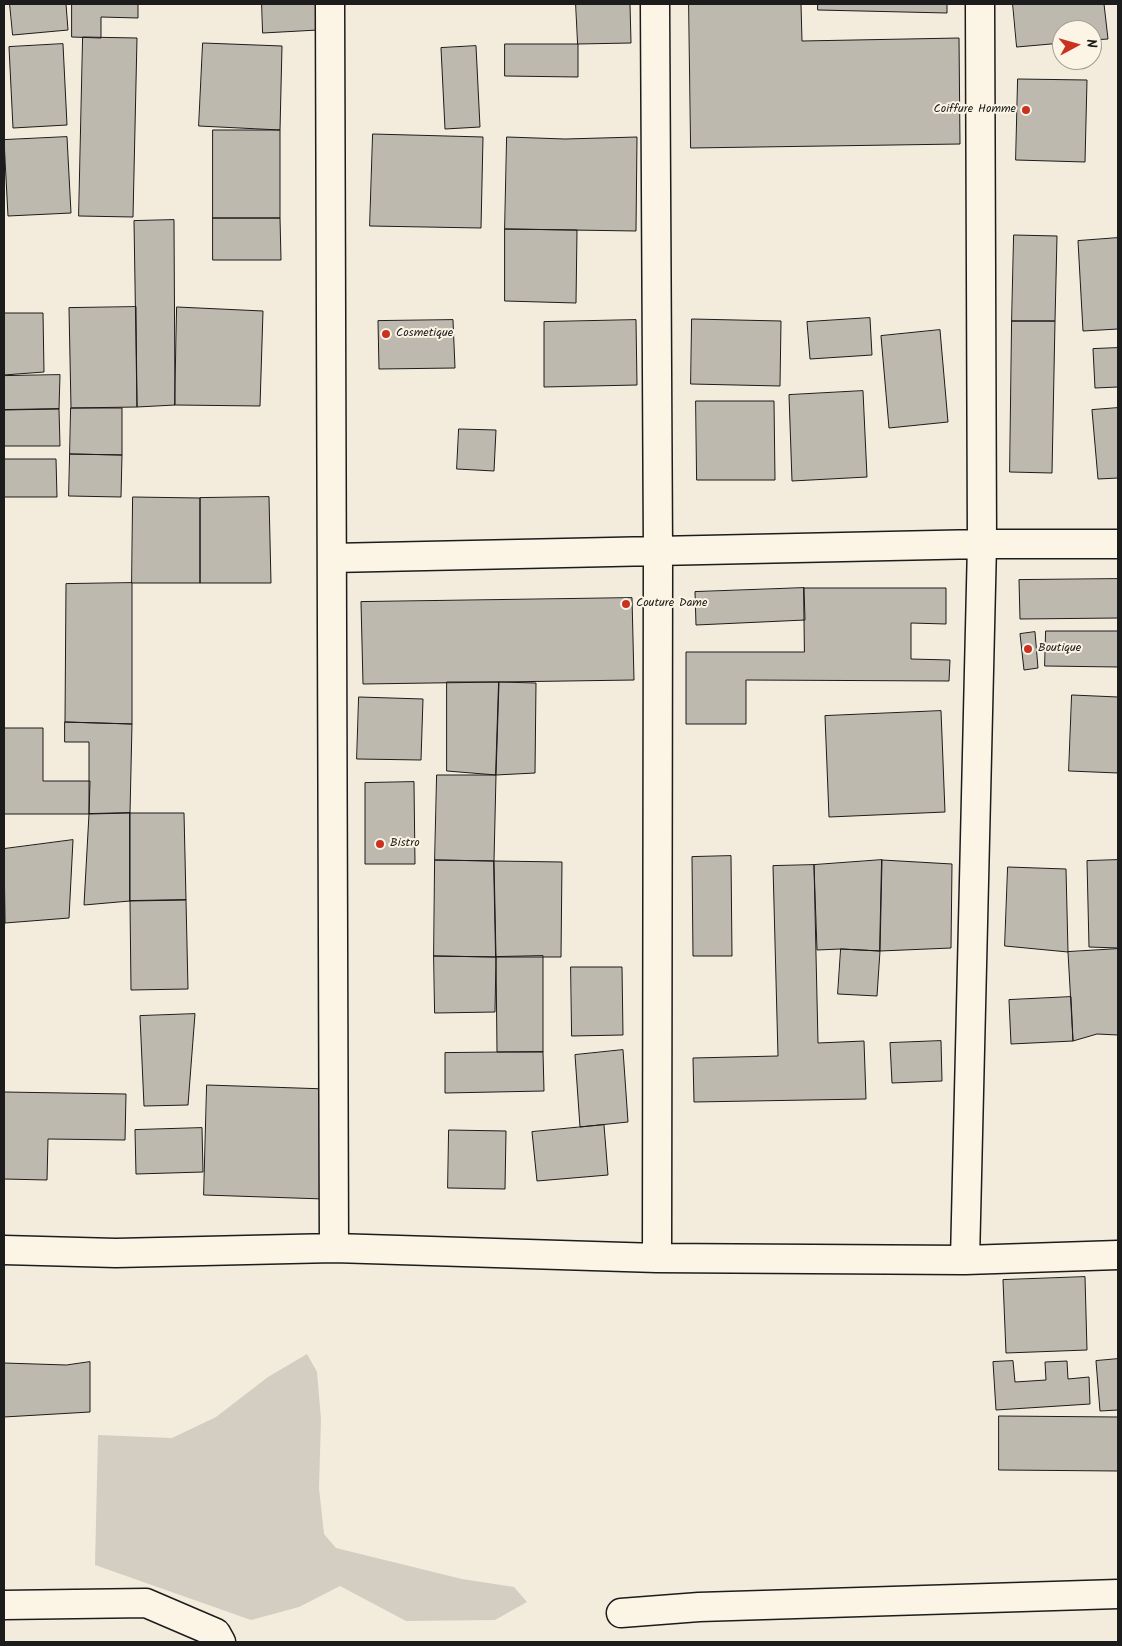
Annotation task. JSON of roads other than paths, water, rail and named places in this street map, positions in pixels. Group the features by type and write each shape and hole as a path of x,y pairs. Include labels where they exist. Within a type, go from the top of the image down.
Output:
{"street":[{"path":"330,4 334,1248"},
{"path":"654,4 658,552 657,1258"},
{"path":"965,1260 982,544 980,4"},
{"path":"332,558 982,544 1118,544"},
{"path":"4,1250 116,1253 334,1248 657,1258 965,1260 1118,1255"},
{"path":"620,1612 709,1606 1118,1594"},
{"path":"4,1605 146,1603 216,1633 221,1642"}],"place":[{"name":"Coiffure Homme","path":"1026,110"},
{"name":"Cosmetique","path":"386,334"},
{"name":"Couture Dame","path":"626,604"},
{"name":"Boutique","path":"1028,649"},
{"name":"Bistro","path":"380,844"}]}
